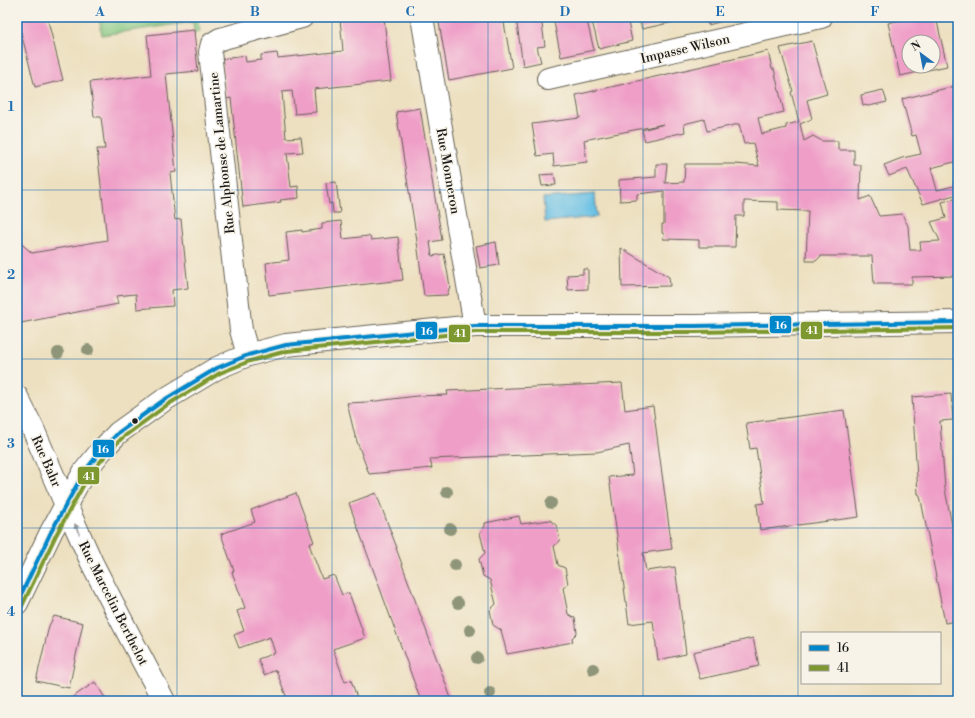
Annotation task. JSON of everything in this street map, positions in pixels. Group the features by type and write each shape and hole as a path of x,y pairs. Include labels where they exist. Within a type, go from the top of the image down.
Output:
{"street":[{"name":"Rue Alphonse de Lamartine","path":"248,355 239,313 210,52 212,44 220,39 302,17"},
{"name":"Rue Monneron","path":"422,17 475,326"},
{"name":"Impasse Wilson","path":"548,79 821,17"},
{"path":"17,603 51,532 84,472 118,432 164,400 217,368 248,355 286,345 475,326 695,326 958,322"},
{"name":"Rue Bahr","path":"17,397 33,429 66,505"},
{"name":"Rue Marcelin Berthelot","path":"66,505 92,563 164,701"}],"green space":[{"path":"99,17 197,17 200,31 194,33 193,22 102,35"}],"water":[{"path":"595,194 597,217 545,222 543,198"}],"building":[{"path":"17,17 47,17 63,80 35,87"},
{"path":"356,17 384,17 391,81 314,89 316,112 295,114 292,91 282,92 286,138 301,137 303,152 287,153 291,187 298,186 299,198 243,207 231,98 226,99 222,59 245,56 246,62 261,60 261,55 277,53 278,58 343,51 340,19"},
{"path":"438,17 503,17 512,68 449,80"},
{"path":"516,17 541,17 545,46 537,47 541,62 523,66"},
{"path":"553,17 586,17 594,50 561,57"},
{"path":"591,17 627,17 632,41 599,49"},
{"path":"638,17 677,17 678,21 642,29"},
{"path":"706,17 722,17 723,21 708,25"},
{"path":"913,17 936,17 940,34 901,34 901,74 909,74 900,76 888,23"},
{"path":"194,30 198,71 166,74 176,172 170,173 175,220 181,219 188,288 172,290 173,306 137,309 136,294 116,296 118,304 21,323 17,319 17,240 32,253 107,240 97,149 105,149 101,117 94,117 90,82 151,75 147,35"},
{"path":"941,39 947,66 941,67"},
{"path":"812,41 827,94 807,100 812,119 800,124 804,141 813,136 822,141 838,141 838,150 854,150 854,165 861,165 860,200 870,196 879,216 902,214 908,226 910,250 921,250 920,242 940,241 931,222 946,218 942,202 958,198 958,280 956,276 912,277 912,284 874,284 872,256 821,256 816,261 806,261 808,211 778,210 778,202 744,201 744,216 736,216 735,247 699,247 699,240 663,239 664,234 662,233 662,224 664,224 664,191 637,194 637,200 620,201 619,180 656,177 656,164 667,164 665,183 684,182 685,164 735,164 759,166 753,143 744,144 739,124 707,131 704,119 684,124 685,132 645,141 642,130 664,124 584,140 587,162 554,166 553,154 537,156 532,124 580,118 576,95 768,51 772,69 774,69 784,112 758,118 762,134 786,128 786,125 799,122 791,92 793,91 780,48"},
{"path":"955,86 958,98 958,161 931,168 937,190 954,186 953,183 958,182 958,194 923,204 907,169 889,176 884,165 902,158 921,154 916,135 912,136 902,99"},
{"path":"883,90 887,102 869,106 863,105 861,95"},
{"path":"420,108 442,240 430,242 432,256 444,254 450,286 447,295 424,296 416,234 396,112"},
{"path":"554,174 556,185 542,186 540,175"},
{"path":"336,182 340,213 333,213 332,203 329,204 326,183"},
{"path":"341,221 343,239 368,236 371,240 398,237 403,280 269,295 266,263 289,260 286,232 302,230 302,232 322,229 322,223"},
{"path":"496,242 499,265 480,268 476,246"},
{"path":"621,248 669,277 670,286 622,287"},
{"path":"583,269 588,269 588,289 568,290 567,275 583,274"},
{"path":"622,383 625,410 653,406 672,549 643,553 646,571 675,567 686,654 658,660 653,621 629,624 609,477 633,475 629,445 597,452 430,459 432,468 369,474 355,436 347,403 417,396 448,395 447,391"},
{"path":"951,394 953,420 940,421 945,489 958,557 958,621 945,623 921,500 918,494 912,397"},
{"path":"844,410 859,517 760,530 757,504 764,503 756,448 750,449 746,423"},
{"path":"296,493 314,542 309,544 322,579 334,575 342,595 349,593 365,638 333,649 345,682 351,680 358,701 288,701 276,670 264,675 258,659 275,653 270,637 239,648 234,635 244,631 237,611 245,608 232,572 234,571 221,534 255,522 251,510"},
{"path":"376,493 452,701 421,701 349,503"},
{"path":"519,516 521,524 550,520 557,526 560,541 554,546 558,565 565,568 568,584 563,588 568,614 575,618 577,633 572,638 573,642 507,654 501,630 493,625 490,610 496,604 490,580 483,576 479,559 485,553 480,533 485,526 485,523"},
{"path":"54,616 83,623 69,688 36,681 49,626"},
{"path":"753,638 759,666 700,679 693,652"},
{"path":"95,682 107,701 67,701"},
{"path":"17,690 28,701 17,701"}],"transit line":[{"name":"16","path":"17,603 51,532 84,472 101,451 118,433 164,400 217,368 248,355 286,345 475,326 695,326 958,322"},
{"name":"41","path":"22,606 56,535 89,475 106,455 122,438 167,405 220,373 250,361 287,351 475,332 695,332 958,328"}]}
